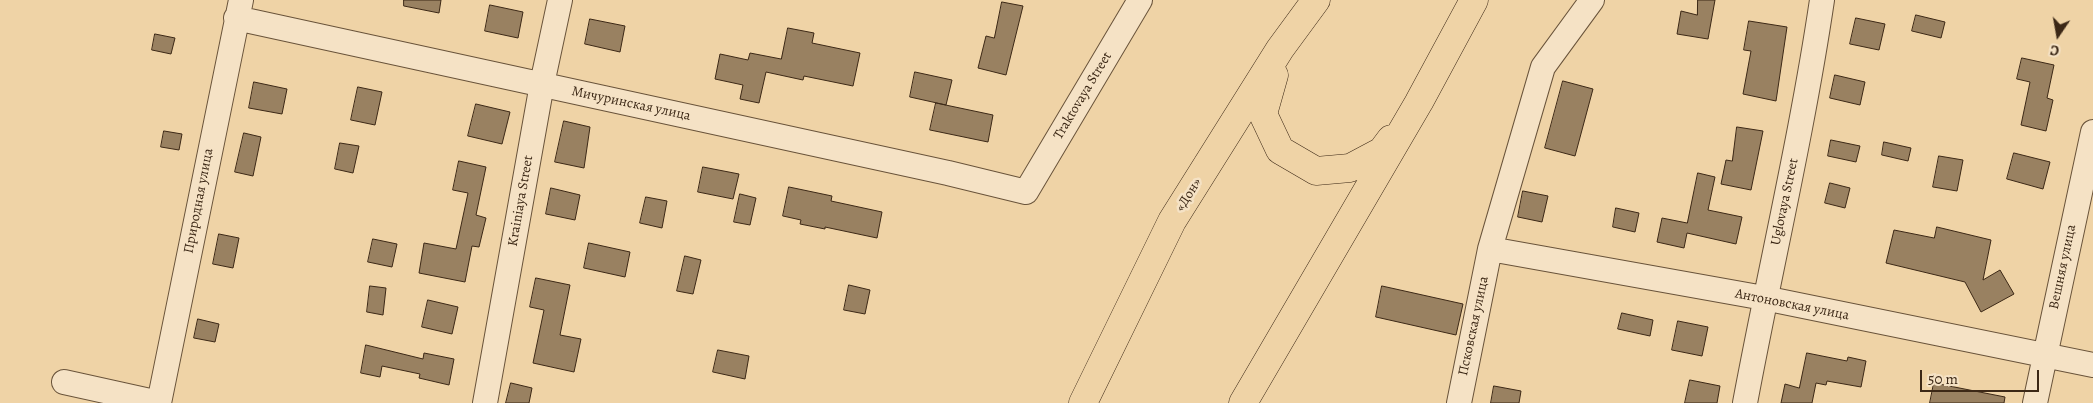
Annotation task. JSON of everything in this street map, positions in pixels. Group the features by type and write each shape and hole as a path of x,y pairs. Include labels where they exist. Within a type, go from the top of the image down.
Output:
{"highway":[{"name":"«Дон»","path":"1084,403 1172,221 1280,49 1316,0"},
{"path":"1242,403 1420,102 1474,0"},
{"path":"1280,49 1263,114 1280,150 1316,170 1350,168 1382,151 1420,102"}],"street":[{"name":"Krainiaya Street","path":"485,403 542,84 560,0"},
{"name":"Traktovaya Street","path":"1026,192 1140,0"},
{"name":"Псковская улица","path":"1459,403 1490,249 1544,67 1592,0"},
{"name":"Uglovaya Street","path":"1745,403 1764,298 1810,84 1822,0"},
{"name":"Мичуринская улица","path":"238,9 542,84 948,172 1026,192"},
{"name":"Природная улица","path":"159,403 238,9"},
{"name":"Вешняя улица","path":"2035,403 2093,132"},
{"name":"Антоновская улица","path":"1490,249 1764,298 2093,365"},
{"path":"64,382 159,403"}],"building":[{"path":"404,0 441,0 439,13 404,6"},
{"path":"1698,0 1715,0 1708,39 1677,34 1681,11 1697,15"},
{"path":"1002,2 1023,6 1006,75 978,68 986,36 994,38"},
{"path":"490,5 523,12 518,38 485,31"},
{"path":"1916,15 1945,22 1941,38 1912,31"},
{"path":"1856,18 1885,24 1879,50 1850,44"},
{"path":"590,19 625,26 620,52 585,44"},
{"path":"1749,21 1787,27 1776,101 1743,94 1751,51 1744,50"},
{"path":"788,28 814,33 812,43 860,53 853,86 804,76 803,80 766,72 759,103 740,99 743,85 715,79 720,54 748,60 750,53 781,59"},
{"path":"155,34 175,38 171,54 152,50"},
{"path":"2022,58 2054,65 2047,98 2053,100 2046,131 2021,125 2030,82 2017,79"},
{"path":"915,72 952,80 946,105 910,97"},
{"path":"1835,75 1865,82 1860,105 1830,98"},
{"path":"1563,81 1593,89 1575,156 1545,148"},
{"path":"254,82 287,89 282,114 249,108"},
{"path":"358,87 382,92 375,125 351,120"},
{"path":"936,103 993,115 988,142 930,130"},
{"path":"476,104 510,112 502,144 468,136"},
{"path":"564,121 590,127 584,168 555,162"},
{"path":"1737,127 1763,131 1751,190 1721,184 1726,160 1732,161"},
{"path":"164,131 182,134 179,150 161,147"},
{"path":"244,133 261,137 253,176 235,172"},
{"path":"1831,140 1860,146 1856,162 1828,156"},
{"path":"1884,142 1911,148 1908,161 1882,155"},
{"path":"340,143 359,146 353,173 335,169"},
{"path":"2014,153 2050,162 2043,189 2007,179"},
{"path":"1939,156 1963,160 1957,191 1933,187"},
{"path":"459,161 486,167 476,215 486,218 479,247 472,246 465,282 419,273 424,243 456,249 468,193 453,190"},
{"path":"703,167 739,174 733,199 698,192"},
{"path":"1698,173 1715,177 1708,210 1742,217 1736,244 1687,233 1684,248 1657,242 1662,218 1687,223"},
{"path":"1830,183 1850,188 1845,208 1825,203"},
{"path":"789,187 832,196 831,201 882,212 877,238 825,227 825,229 800,224 801,220 783,216"},
{"path":"551,188 580,195 575,220 546,214"},
{"path":"1523,191 1548,196 1542,222 1518,217"},
{"path":"740,194 756,198 750,225 734,222"},
{"path":"646,197 667,201 662,228 640,223"},
{"path":"1616,208 1639,213 1635,232 1613,227"},
{"path":"1937,227 1991,240 1983,280 2000,270 2014,294 1981,312 1965,282 1886,263 1894,230 1934,238"},
{"path":"219,234 239,238 233,268 213,264"},
{"path":"373,239 397,244 392,267 368,262"},
{"path":"589,243 630,252 625,277 584,268"},
{"path":"685,256 701,260 693,294 677,291"},
{"path":"536,278 570,285 560,335 581,339 574,372 533,363 544,310 530,307"},
{"path":"849,285 870,290 865,314 844,310"},
{"path":"370,286 386,288 383,315 367,312"},
{"path":"1382,286 1463,304 1456,335 1376,317"},
{"path":"428,300 458,307 452,334 422,327"},
{"path":"1622,313 1653,320 1650,336 1618,329"},
{"path":"198,319 219,324 215,342 194,338"},
{"path":"1678,321 1708,327 1702,356 1672,350"},
{"path":"366,345 423,359 424,353 454,359 449,385 419,378 420,374 382,366 380,377 361,373"},
{"path":"718,350 749,356 745,379 713,372"},
{"path":"1807,353 1847,361 1848,357 1866,361 1861,387 1827,381 1826,385 1816,383 1812,403 1781,403 1785,384 1799,388"},
{"path":"1690,380 1720,386 1717,403 1685,403"},
{"path":"511,383 532,388 529,403 506,403"},
{"path":"1934,383 2005,397 2004,403 1930,403"},
{"path":"1494,386 1521,391 1519,403 1491,403"}]}
